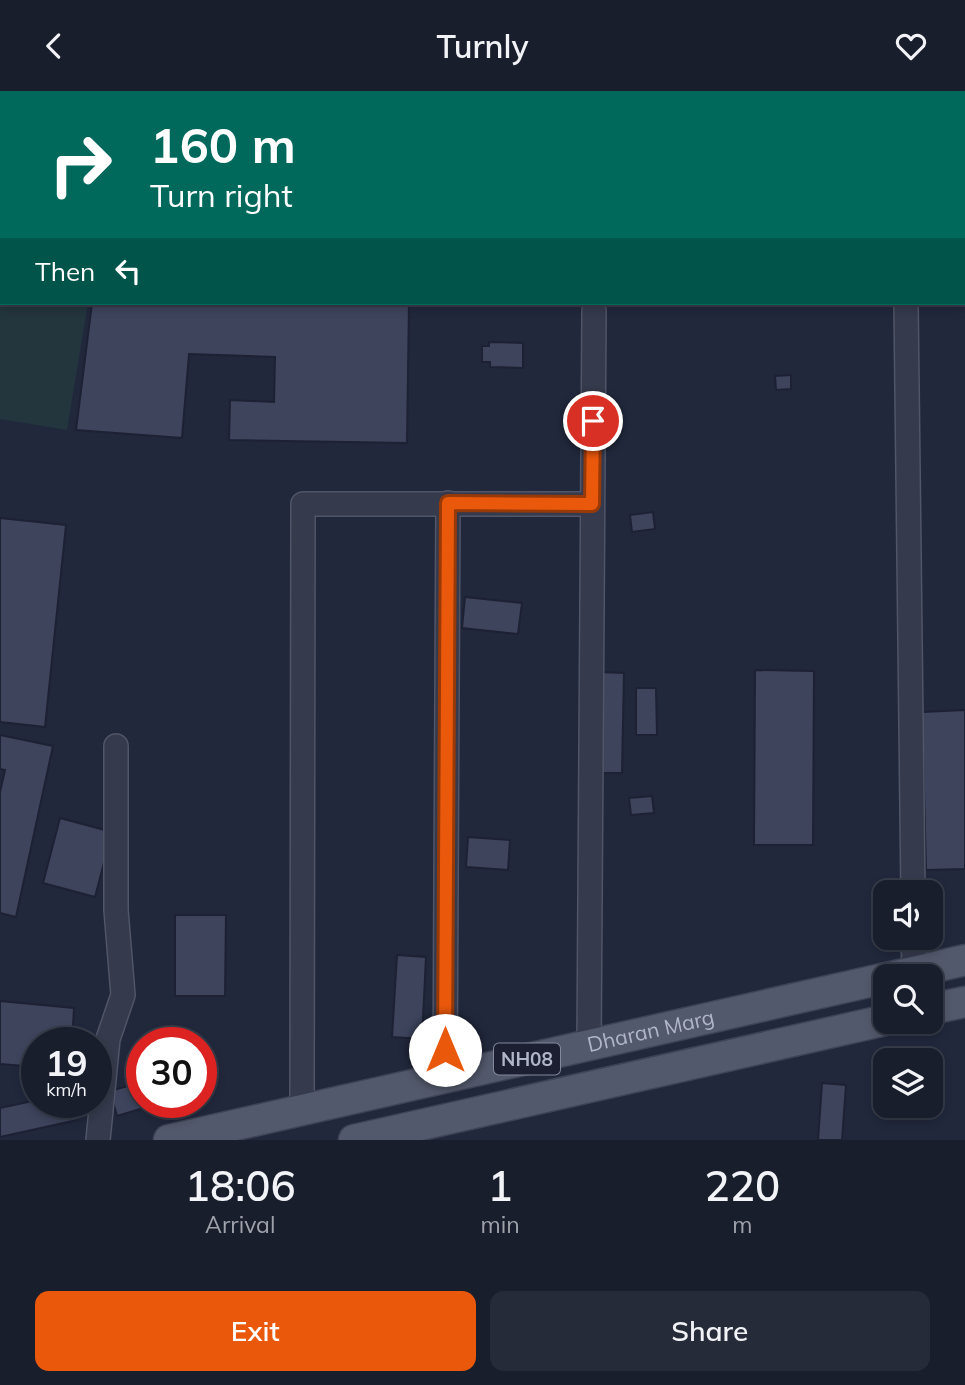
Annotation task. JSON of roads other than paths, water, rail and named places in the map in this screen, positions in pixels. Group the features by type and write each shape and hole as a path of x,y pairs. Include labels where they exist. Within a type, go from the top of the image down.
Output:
{"main road":[{"name":"Dharan Marg","path":"943,965 965,960"},
{"name":"Dharan Marg","path":"169,1140 873,980"},
{"path":"943,1007 965,1002"},
{"name":"Dharan Marg","path":"354,1140 873,1023"}],"street":[{"path":"906,305 913,880"},
{"path":"589,1045 594,311"},
{"path":"445,1077 448,503"},
{"path":"302,1110 303,504 592,504"},
{"path":"98,1140 108,1039 123,995 116,910 116,746"}]}
